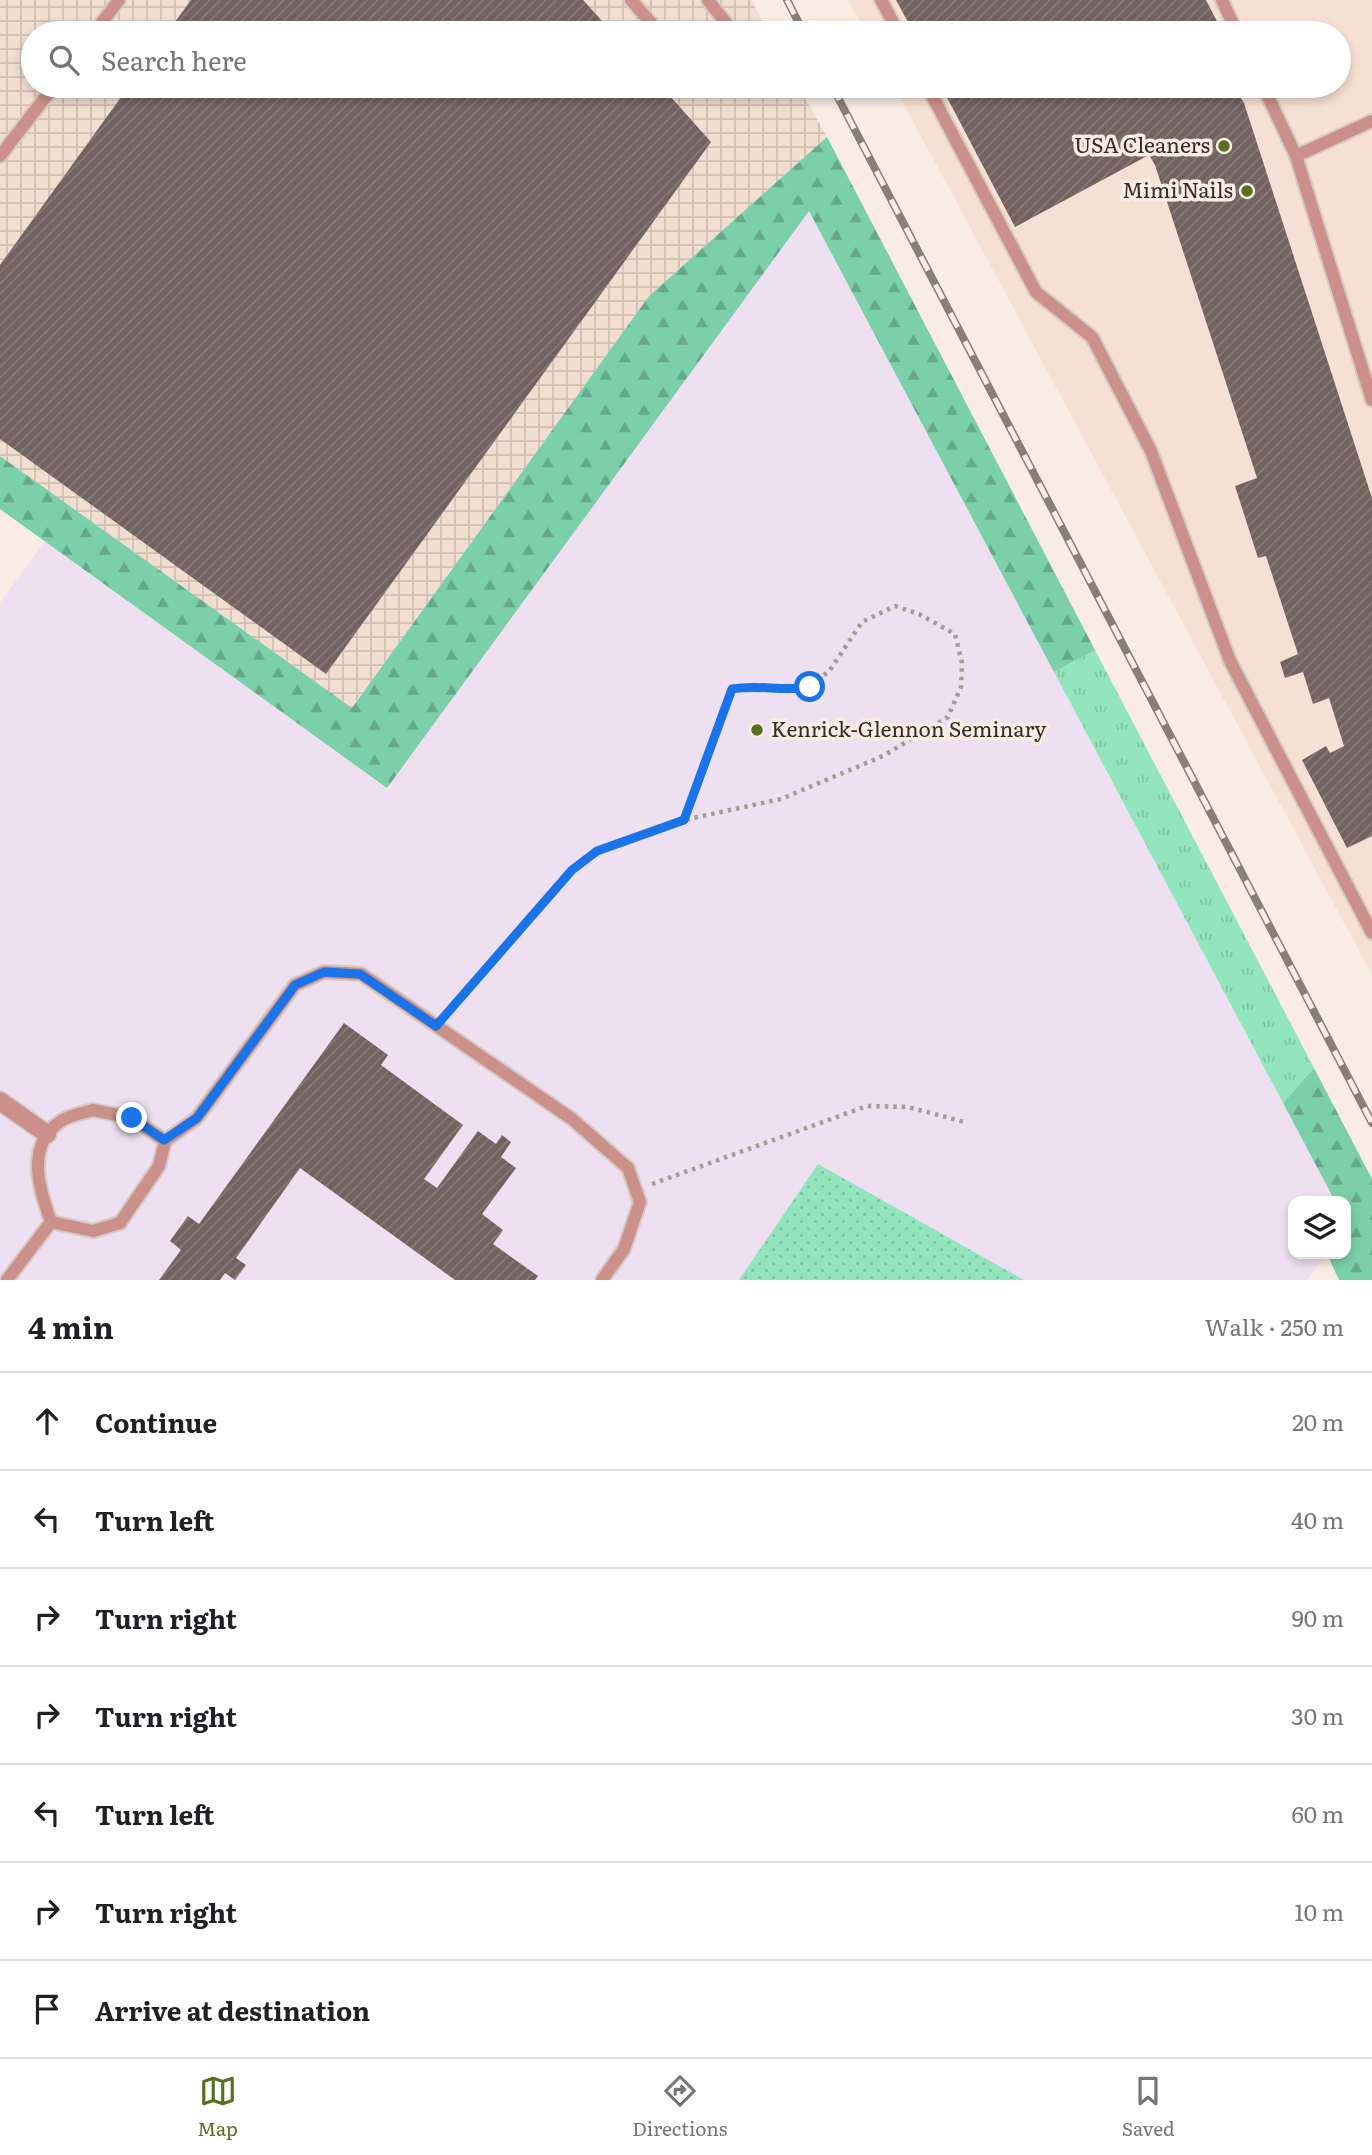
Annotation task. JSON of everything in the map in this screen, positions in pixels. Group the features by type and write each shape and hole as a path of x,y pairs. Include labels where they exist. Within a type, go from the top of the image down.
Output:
{"street":[{"path":"0,1101 47,1134"}],"lane":[{"path":"103,21 119,0"},
{"path":"631,0 649,21"},
{"path":"708,0 725,21"},
{"path":"881,0 892,21"},
{"path":"1222,0 1232,21"},
{"path":"0,156 45,98"},
{"path":"933,98 1036,292 1092,337 1151,452 1230,661 1372,933"},
{"path":"1269,98 1296,156 1372,400"},
{"path":"1296,156 1372,121"},
{"path":"51,1222 93,1231 120,1223 159,1166 164,1140 197,1118 295,985 324,972 360,974 572,1119 628,1168 638,1190 640,1202 624,1249 602,1280"},
{"path":"51,1222 39,1189 37,1158 47,1134 63,1119 93,1110 132,1118 164,1140"},
{"path":"7,1280 51,1222"}],"path":[{"path":"436,1026 572,870 597,851 684,820 781,799 883,756 948,717 961,687 962,663 955,634 919,614 895,606 862,622 830,670 810,687 789,691 755,685 732,689 684,820"},
{"path":"638,1190 867,1106 908,1107 965,1122"}],"shaded area":[{"path":"0,0 751,0 762,21 21,21 21,98 805,98 827,137 649,296 352,708 0,456"},
{"path":"848,0 1372,0 1372,975 900,98 1351,98 1351,21 859,21"},
{"name":"Kenrick-Glennon Seminary","path":"809,210 1332,1196 1288,1196 1288,1259 1322,1259 1307,1280 0,1280 0,603 45,541 387,788"}],"green space":[{"path":"827,137 1095,650 1054,672 809,211 387,788 0,509 0,456 352,708 649,296"},
{"path":"1095,650 1314,1068 1283,1103 1054,672"},
{"path":"1314,1068 1372,1179 1372,1280 1339,1280 1329,1259 1351,1259 1351,1196 1332,1196 1283,1103"},
{"path":"818,1164 1024,1280 739,1280"}],"building":[{"path":"191,0 583,0 602,21 176,21"},
{"path":"896,0 1206,0 1217,21 907,21"},
{"path":"120,98 672,98 711,142 326,674 0,439 0,265"},
{"path":"947,98 1241,98 1244,103 1372,498 1372,836 1347,848 1302,760 1326,746 1330,753 1344,746 1329,698 1313,704 1303,672 1285,678 1280,662 1298,654 1266,556 1258,558 1235,486 1257,478 1155,165 1149,155 1015,227"},
{"path":"344,1023 388,1055 381,1065 463,1125 424,1179 437,1188 478,1131 496,1144 502,1135 511,1142 501,1157 516,1168 482,1214 503,1230 493,1244 538,1276 535,1280 455,1280 300,1168 236,1258 246,1265 235,1280 225,1273 220,1280 159,1280 181,1250 170,1241 188,1216 199,1224"}],"railway":[{"path":"787,0 798,21"},
{"path":"838,98 1372,1123"}],"place":[{"name":"USA Cleaners","path":"1224,146"},
{"name":"Mimi Nails","path":"1247,191"},
{"name":"Kenrick-Glennon Seminary","path":"757,730"}],"route":[{"path":"132,1118 164,1140 197,1118 295,985 324,972 360,974 436,1026 572,870 597,851 684,820 732,689 755,685 789,691 810,687"}]}
